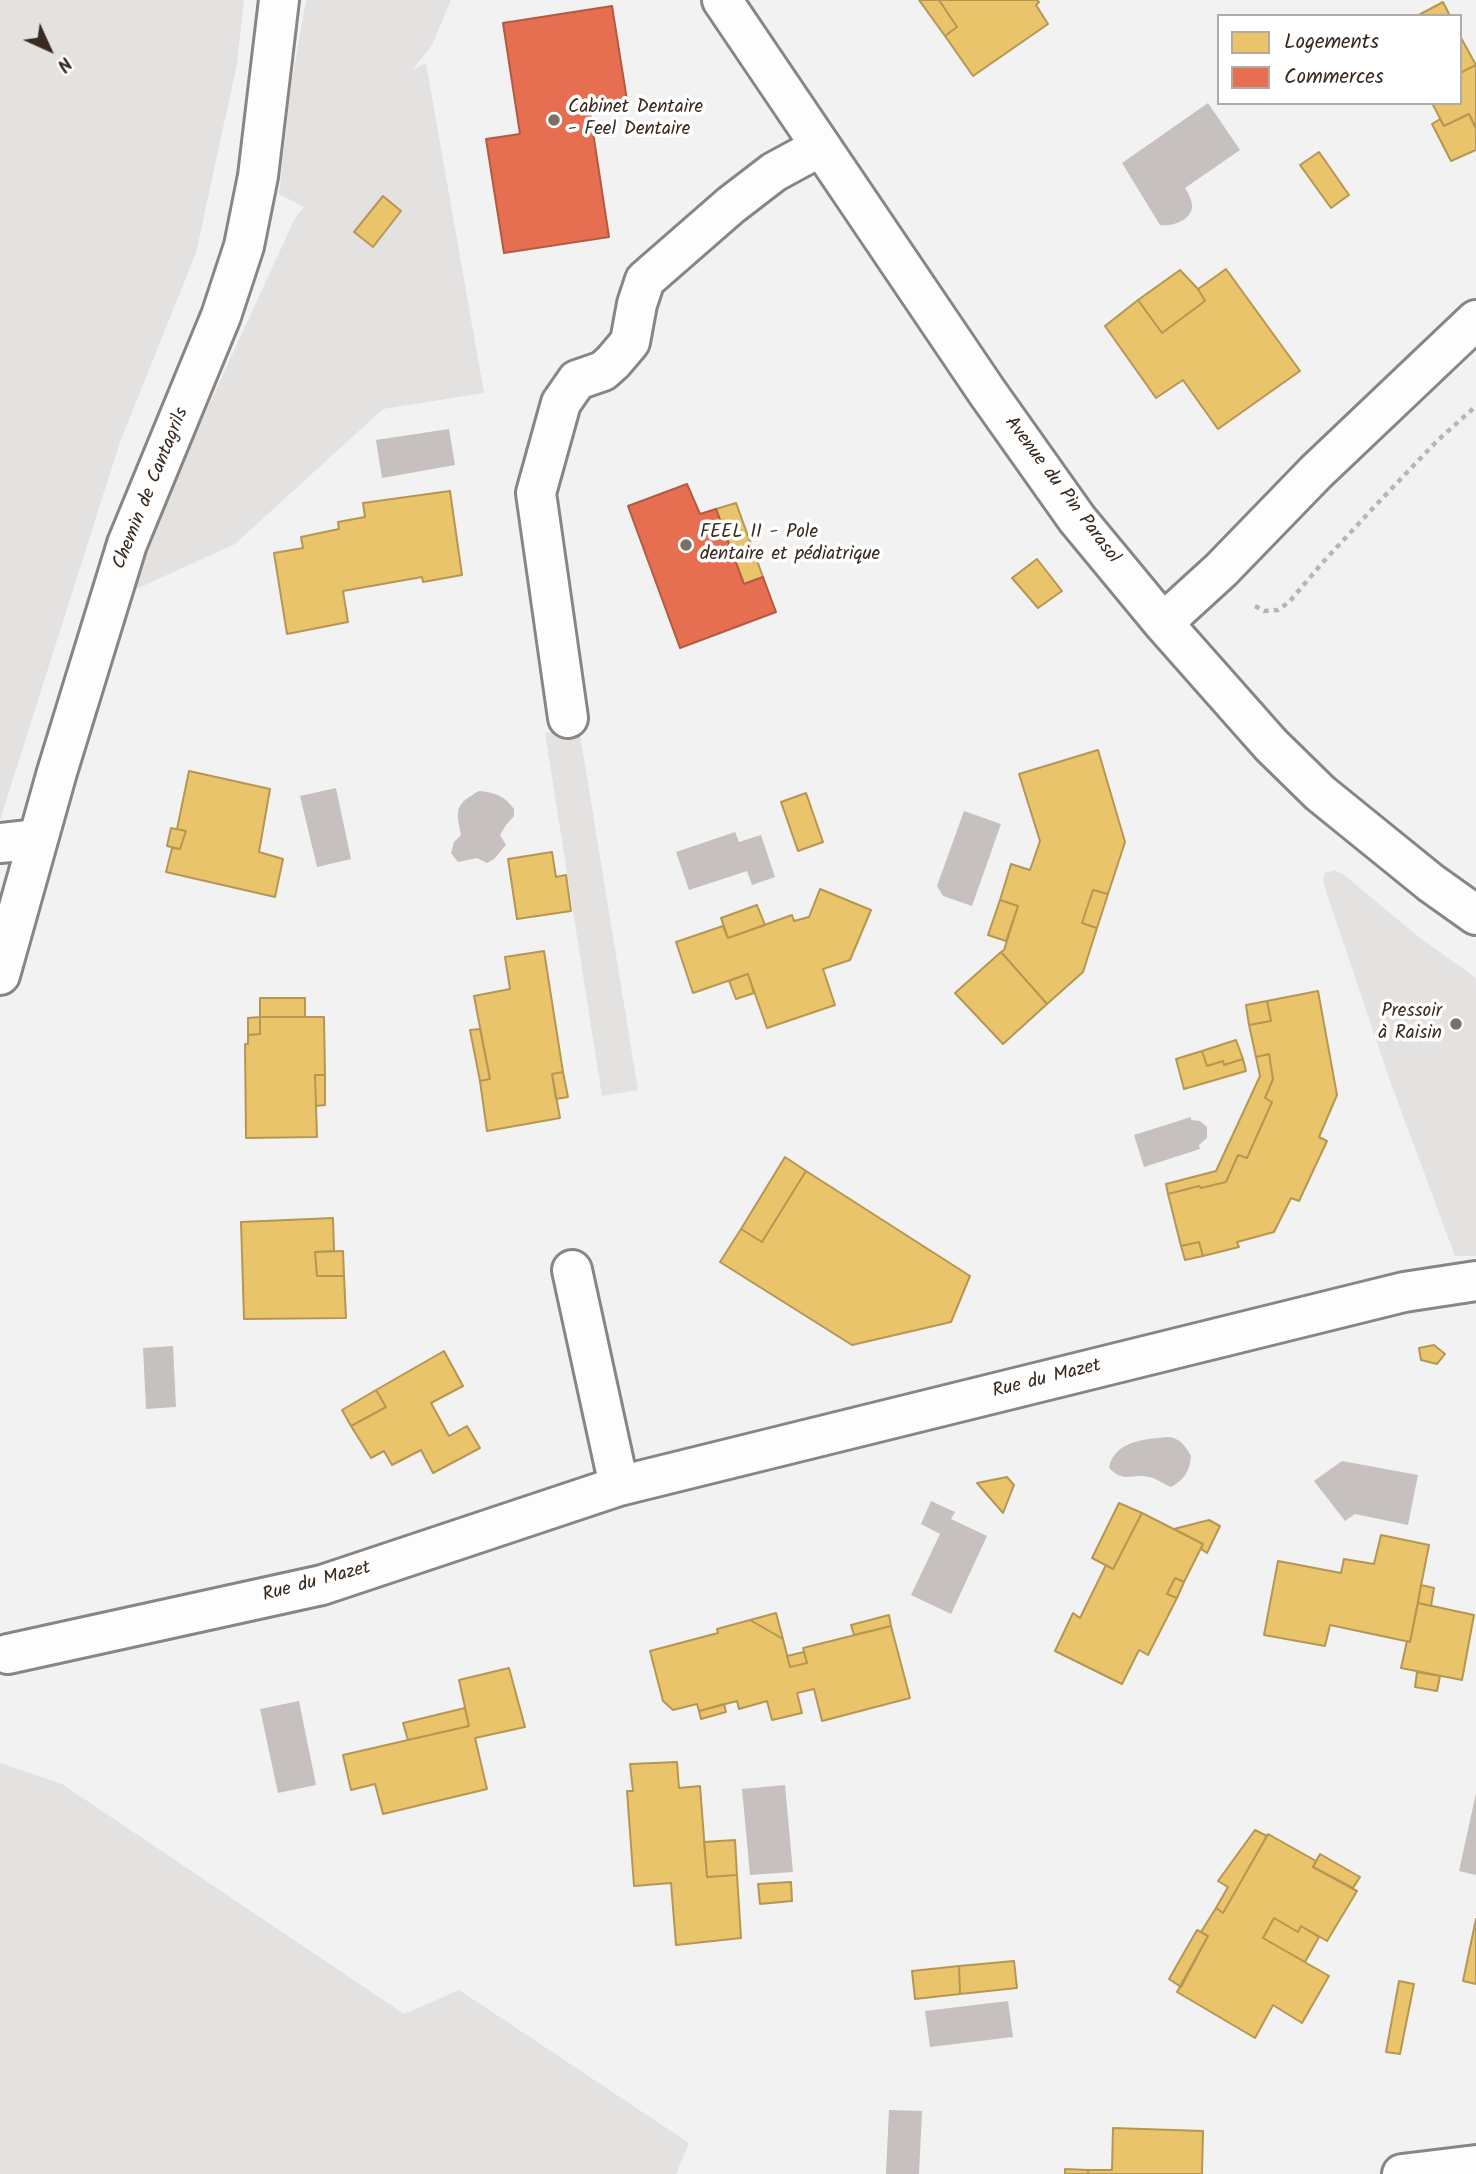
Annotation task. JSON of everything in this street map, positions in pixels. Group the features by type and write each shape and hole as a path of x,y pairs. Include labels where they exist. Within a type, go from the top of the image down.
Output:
{"street":[{"name":"Chemin de Cantagrils","path":"0,975 57,772 127,544 221,316 244,246 258,176 279,0"},
{"name":"Avenue du Pin Parasol","path":"722,0 987,392 1077,519 1163,623 1262,735 1320,793 1431,883 1476,915"},
{"path":"568,718 536,493 561,403 576,380 603,371 629,342 645,280 731,205 774,172 820,147"},
{"path":"1163,623 1221,570 1316,472 1476,320"},
{"path":"0,843 38,839"},
{"path":"572,1270 619,1486"},
{"name":"Rue du Mazet","path":"9,1654 322,1585 619,1486 1404,1292 1476,1281"},
{"path":"1402,2174 1465,2169"}],"path":[{"path":"1221,570 1254,606 1264,611 1278,610 1289,602 1351,531 1428,450 1476,406"}],"shaded area":[{"path":"0,0 244,0 237,64 196,253 120,442 0,820"},
{"path":"306,0 451,0 432,45 413,69 426,63 484,393 383,409 235,544 121,596 295,218 304,207 279,194 291,86"},
{"path":"1208,103 1240,150 1185,188 1192,205 1189,215 1176,224 1160,225 1122,163"},
{"path":"449,429 455,465 382,478 376,440"},
{"path":"579,728 638,1090 602,1096 545,733"},
{"path":"336,788 351,859 317,867 300,796"},
{"path":"479,791 499,796 514,809 514,816 500,835 506,845 487,863 477,858 458,862 451,853 454,842 461,835 459,809 465,800"},
{"path":"964,811 1001,824 972,906 943,896 937,886"},
{"path":"735,832 739,842 761,835 775,877 752,885 747,871 689,890 676,852"},
{"path":"1334,870 1343,874 1420,938 1476,978 1476,1256 1455,1256 1390,1081 1323,880 1325,873"},
{"path":"1191,1117 1191,1120 1200,1121 1207,1127 1207,1138 1199,1145 1200,1149 1144,1167 1134,1135"},
{"path":"173,1346 176,1407 146,1409 143,1348"},
{"path":"1169,1437 1185,1446 1191,1456 1185,1474 1171,1487 1149,1477 1119,1476 1109,1468 1112,1459 1124,1446 1142,1440"},
{"path":"1342,1461 1418,1475 1408,1525 1355,1514 1345,1521 1314,1481"},
{"path":"931,1501 955,1512 951,1519 987,1536 951,1614 911,1595 940,1534 921,1524"},
{"path":"299,1701 316,1785 278,1793 260,1709"},
{"path":"0,1763 62,1784 404,2014 459,1990 689,2143 676,2174 0,2174"},
{"path":"785,1785 793,1872 750,1875 742,1789"},
{"path":"1476,1793 1476,1875 1459,1871"},
{"path":"1008,2001 1013,2037 930,2047 925,2011"},
{"path":"889,2110 922,2111 919,2174 886,2174"}],"building: Logements":[{"path":"919,0 939,0 957,27 945,36"},
{"path":"939,0 1037,0 1039,2 1036,5 1048,24 973,76 945,36 957,27"},
{"path":"1443,2 1449,14 1421,14"},
{"path":"1462,40 1476,65 1462,72"},
{"path":"1476,65 1476,128 1469,114 1444,126 1433,105 1462,105 1462,72"},
{"path":"1469,114 1476,129 1476,150 1451,161 1432,124 1440,119 1444,126"},
{"path":"1319,152 1349,195 1331,208 1300,165"},
{"path":"383,196 401,211 373,247 354,232"},
{"path":"1226,269 1300,371 1218,429 1183,380 1156,398 1105,326 1138,300 1162,333 1205,301 1198,289"},
{"path":"1180,270 1205,301 1162,333 1138,300"},
{"path":"450,491 462,575 423,582 422,577 343,591 348,622 287,634 274,553 303,548 301,537 339,529 338,522 365,517 363,503"},
{"path":"736,503 763,577 744,584 716,509"},
{"path":"1037,559 1062,591 1038,608 1012,578"},
{"path":"1098,750 1125,842 1108,894 1093,890 1082,923 1097,928 1083,972 1047,1004 1001,952 1004,950 1018,906 1000,900 1011,864 1030,870 1040,841 1019,774"},
{"path":"189,771 270,789 259,852 283,859 275,897 166,872 172,848 180,849 186,831 177,829"},
{"path":"806,793 823,842 798,851 781,802"},
{"path":"171,828 186,831 180,849 167,846"},
{"path":"552,852 556,877 566,875 571,911 517,919 508,859"},
{"path":"820,889 871,910 850,960 823,969 835,1005 767,1028 748,974 693,993 676,942 723,926 728,938 792,915 794,921 809,917"},
{"path":"1093,890 1108,894 1097,928 1082,923"},
{"path":"1000,900 1018,906 1006,941 988,935"},
{"path":"757,905 765,925 728,938 721,918"},
{"path":"544,951 563,1072 552,1074 560,1118 487,1131 480,1081 490,1079 474,996 510,989 505,957"},
{"path":"1001,952 1047,1004 1003,1044 955,993"},
{"path":"748,974 754,993 736,999 729,981"},
{"path":"1318,991 1337,1095 1319,1137 1327,1141 1299,1201 1291,1198 1274,1232 1237,1242 1239,1247 1203,1256 1199,1242 1181,1246 1168,1194 1226,1182 1238,1155 1247,1158 1272,1102 1265,1098 1273,1079 1269,1054 1256,1057 1249,1025 1271,1021 1267,1001"},
{"path":"260,998 305,998 305,1017 260,1017"},
{"path":"1267,1001 1271,1021 1249,1025 1246,1005"},
{"path":"260,1017 324,1017 325,1075 315,1075 317,1137 246,1138 245,1044 248,1044 248,1035 260,1034"},
{"path":"260,1017 260,1034 248,1035 248,1018"},
{"path":"480,1029 490,1079 480,1081 470,1030"},
{"path":"1236,1040 1243,1059 1224,1065 1223,1061 1207,1066 1202,1051"},
{"path":"1202,1051 1207,1066 1223,1061 1224,1065 1243,1059 1246,1071 1184,1089 1176,1059"},
{"path":"1269,1054 1273,1079 1265,1098 1272,1102 1247,1158 1238,1155 1226,1182 1168,1194 1166,1184 1216,1171 1260,1076 1256,1057"},
{"path":"563,1072 568,1097 556,1099 552,1074"},
{"path":"315,1075 325,1075 325,1105 316,1106"},
{"path":"785,1157 806,1171 762,1242 741,1229"},
{"path":"806,1171 970,1276 951,1322 852,1345 720,1262 741,1229 762,1242"},
{"path":"333,1218 334,1251 315,1252 317,1276 344,1276 346,1318 244,1319 241,1222"},
{"path":"1199,1242 1203,1256 1185,1260 1181,1246"},
{"path":"343,1251 344,1276 317,1276 315,1252"},
{"path":"1434,1345 1445,1354 1437,1364 1421,1360 1419,1348"},
{"path":"444,1351 463,1386 431,1403 449,1436 467,1426 480,1448 433,1473 421,1450 392,1465 384,1451 371,1458 351,1426 386,1407 376,1390"},
{"path":"376,1390 386,1407 351,1426 342,1410"},
{"path":"1007,1477 1014,1485 1003,1513 977,1483"},
{"path":"1119,1503 1142,1513 1113,1569 1092,1558"},
{"path":"1142,1513 1203,1544 1184,1582 1175,1578 1167,1594 1177,1598 1148,1655 1139,1650 1122,1684 1055,1651 1073,1613 1080,1618 1106,1565 1113,1569"},
{"path":"1209,1520 1220,1526 1207,1553 1201,1549 1203,1544 1174,1529"},
{"path":"1381,1535 1429,1545 1410,1642 1330,1625 1325,1646 1264,1635 1278,1561 1341,1573 1344,1559 1374,1564"},
{"path":"1175,1578 1184,1582 1177,1598 1167,1594"},
{"path":"1421,1585 1434,1588 1431,1606 1418,1603"},
{"path":"1418,1603 1474,1615 1462,1680 1401,1668 1407,1641 1410,1642"},
{"path":"776,1613 783,1639 750,1620"},
{"path":"889,1615 891,1626 854,1635 851,1625"},
{"path":"750,1620 783,1639 790,1667 807,1663 803,1648 891,1626 910,1698 822,1721 814,1689 797,1693 802,1713 772,1720 767,1701 739,1709 737,1701 699,1711 697,1704 673,1710 663,1701 650,1651 718,1633 717,1629"},
{"path":"804,1652 807,1663 790,1667 787,1656"},
{"path":"509,1668 525,1727 475,1738 487,1789 383,1814 375,1784 351,1790 343,1755 469,1726 459,1680"},
{"path":"1417,1672 1440,1676 1437,1691 1415,1687"},
{"path":"724,1704 726,1712 701,1719 699,1711"},
{"path":"465,1708 469,1726 408,1740 403,1723"},
{"path":"677,1762 679,1788 700,1786 707,1877 737,1875 741,1938 676,1945 671,1883 634,1886 627,1791 633,1791 630,1764"},
{"path":"1255,1830 1267,1836 1223,1913 1216,1908 1228,1887 1218,1881"},
{"path":"1268,1834 1316,1861 1313,1867 1357,1891 1327,1941 1301,1926 1298,1932 1274,1918 1263,1938 1329,1976 1302,2023 1273,2005 1255,2038 1177,1992 1208,1936 1201,1932 1216,1908 1223,1913"},
{"path":"735,1840 737,1875 707,1877 704,1842"},
{"path":"1320,1854 1360,1877 1353,1888 1313,1867"},
{"path":"791,1882 792,1901 760,1904 758,1884"},
{"path":"1274,1918 1298,1932 1301,1926 1319,1937 1305,1962 1263,1938"},
{"path":"1476,1919 1476,1984 1463,1981"},
{"path":"1197,1930 1208,1936 1181,1987 1169,1979"},
{"path":"1014,1961 1017,1988 960,1994 959,1966"},
{"path":"959,1966 960,1994 915,1999 912,1971"},
{"path":"1399,1981 1414,1984 1400,2054 1386,2052"},
{"path":"1113,2128 1203,2131 1202,2174 1088,2174 1088,2170 1112,2170"},
{"path":"1065,2169 1088,2170 1088,2174 1065,2174"}],"building: Commerces":[{"name":"Cabinet Dentaire - Feel Dentaire","path":"612,6 627,100 589,106 609,237 504,253 486,139 520,134 503,23"},
{"name":"FEEL II - Pole dentaire et pédiatrique","path":"687,484 700,514 716,509 744,584 763,577 776,612 680,648 628,506"}],"place":[{"name":"Cabinet Dentaire - Feel Dentaire","path":"554,120"},
{"name":"FEEL II - Pole dentaire et pédiatrique","path":"686,545"},
{"name":"Pressoir à Raisin","path":"1456,1024"}]}
